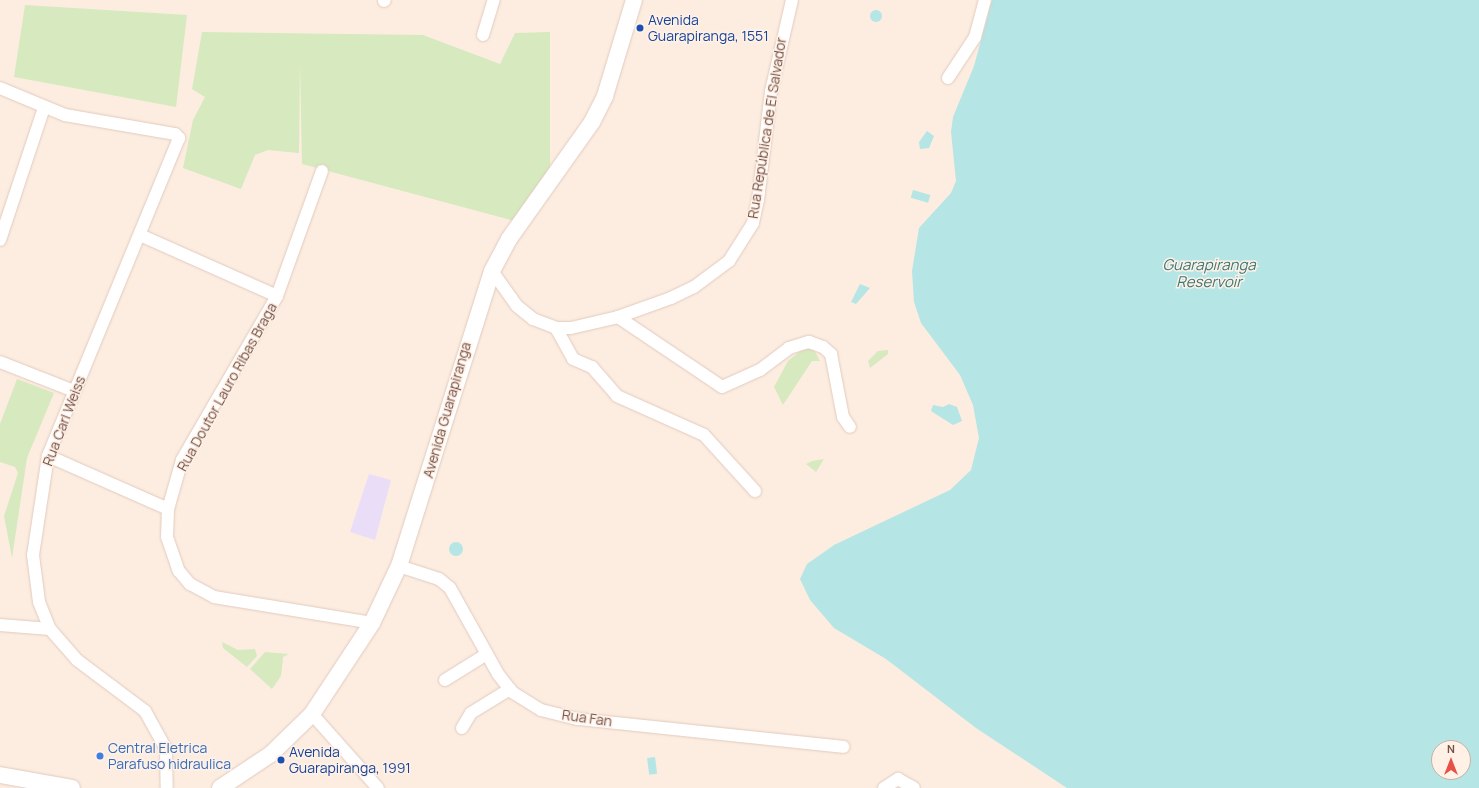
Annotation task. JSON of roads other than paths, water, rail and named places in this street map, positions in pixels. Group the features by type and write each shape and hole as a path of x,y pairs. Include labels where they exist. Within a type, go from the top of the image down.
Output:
{"main road":[{"name":"Avenida Guarapiranga","path":"223,788 272,754 312,714 372,623 399,566 492,271 508,239 592,122 607,89 634,0"},
{"path":"0,775 72,788"}],"street":[{"path":"483,36 494,0"},
{"name":"Rua República de El Salvador","path":"556,328 618,317 694,287 729,261 742,244 758,200 771,91 792,0"},
{"path":"948,78 975,37 985,0"},
{"path":"0,88 44,108 0,240"},
{"name":"Rua Carl Weiss","path":"44,108 175,134 179,138 140,236 48,456 33,555 39,602 50,629 78,660 145,711 166,749 167,788"},
{"name":"Rua Doutor Lauro Ribas Braga","path":"322,171 277,296 182,460 168,510 167,538 172,556 190,584 214,597 372,623"},
{"path":"140,236 277,296"},
{"path":"492,271 517,306 532,319 556,328 573,359 592,367 617,396 704,435 755,491"},
{"path":"618,317 722,387 760,370 789,348 809,342 823,347 831,354 843,417 850,427"},
{"path":"0,362 74,391"},
{"path":"48,456 168,510"},
{"name":"Rua Fan","path":"399,566 439,580 450,588 510,689 541,710 578,719 844,747"},
{"path":"0,625 50,629"},
{"path":"445,680 488,654"},
{"path":"462,728 471,713 510,689"},
{"path":"312,714 378,788"},
{"path":"884,788 898,779 914,788"}],"water":[{"name":"Guarapiranga Reservoir","path":"992,0 1479,0 1479,788 1067,788 976,728 886,659 834,628 810,600 800,579 807,564 834,545 950,490 971,470 979,438 973,405 960,375 921,323 914,302 912,271 919,228 951,193 956,181 951,132 953,117 974,66"},
{"path":"874,10 878,10 882,16 878,22 874,22 870,18 870,14"},
{"path":"927,131 934,136 929,148 920,149 919,142"},
{"path":"913,190 930,195 928,203 911,198"},
{"path":"860,284 870,288 856,304 851,302"},
{"path":"949,404 957,407 962,421 953,425 931,411 933,405 943,407"},
{"path":"456,542 461,544 463,549 461,554 456,556 451,554 449,549 451,544"},
{"path":"655,757 657,774 649,775 647,758"}],"place":[{"name":"Avenida Guarapiranga, 1551","path":"640,28"},
{"name":"Central Eletrica Parafuso hidraulica","path":"100,756"},
{"name":"Avenida Guarapiranga, 1991","path":"281,760"}]}
